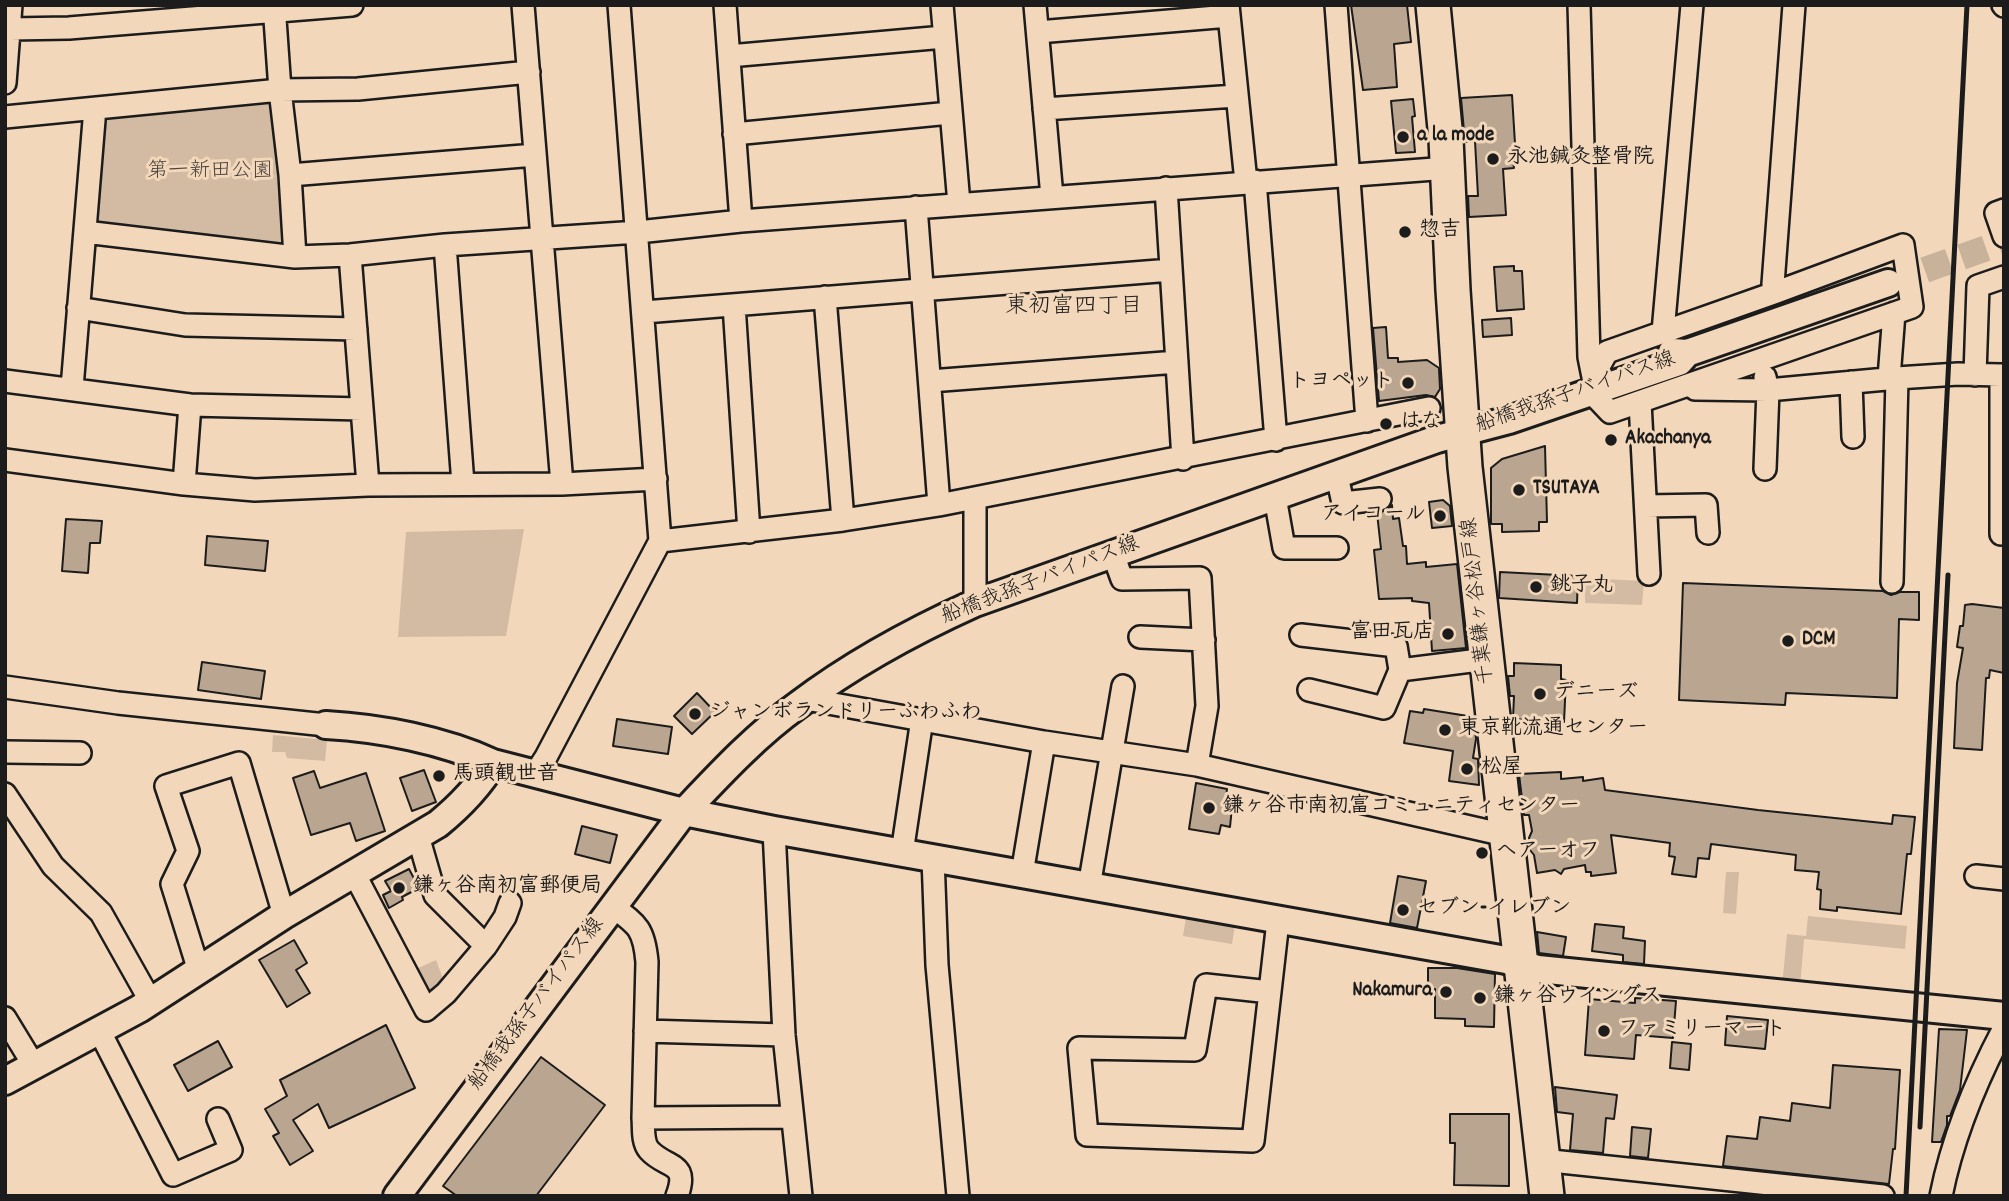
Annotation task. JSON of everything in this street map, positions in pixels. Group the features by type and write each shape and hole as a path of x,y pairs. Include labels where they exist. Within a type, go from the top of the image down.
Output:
{"main road":[{"name":"千葉鎌ヶ谷松戸線","path":"1433,5 1448,168 1462,432 1547,1196"}],"street":[{"path":"5,83 11,5"},
{"path":"10,29 69,28 275,8 352,5"},
{"path":"523,5 562,484"},
{"path":"535,774 547,757 660,541 619,5"},
{"path":"725,5 741,221"},
{"path":"942,5 959,204"},
{"path":"1035,5 1052,197"},
{"path":"1336,5 1367,421"},
{"path":"1579,5 1589,357 1592,384 1610,412 1912,307 1903,245 1606,352 1592,384"},
{"path":"1663,332 1692,5"},
{"path":"1774,293 1794,5"},
{"path":"275,8 295,257"},
{"path":"1038,32 1229,11 1236,96 1250,181 1276,440"},
{"path":"729,56 944,37"},
{"path":"5,117 280,90 358,89 529,72"},
{"path":"1044,109 1236,96"},
{"path":"72,388 94,108"},
{"path":"734,134 950,113"},
{"path":"290,175 535,155"},
{"path":"85,232 295,257 350,255 916,207 1448,168"},
{"path":"1166,188 1183,459"},
{"path":"916,207 939,505"},
{"path":"2004,210 1996,213 2004,236"},
{"path":"445,245 463,484"},
{"path":"350,255 368,485"},
{"path":"644,312 1171,270"},
{"path":"1975,375 1978,286 2004,277"},
{"name":"船橋我孫子バイパス線","path":"397,1196 684,812 736,759 806,699 872,656 930,623 975,603 1462,432 1509,421 1592,384 1679,362 1687,353 1888,283"},
{"path":"825,298 843,520"},
{"path":"734,305 749,532"},
{"path":"78,308 185,325 356,329"},
{"path":"1892,582 1894,313"},
{"path":"1761,360 1768,390 1765,469"},
{"path":"930,381 1177,362"},
{"path":"1683,388 1768,390 1893,378 2002,375 2001,534"},
{"path":"5,381 190,405 362,409"},
{"path":"1851,382 1853,437"},
{"path":"1640,402 1649,574"},
{"path":"184,484 190,405"},
{"path":"660,541 843,520 975,499 1429,408"},
{"path":"5,460 184,484 255,490 368,485 562,484 656,479"},
{"path":"1338,476 1343,503 1380,499"},
{"path":"1275,497 1284,548 1337,548"},
{"path":"975,499 975,603"},
{"path":"1646,506 1706,505 1708,533"},
{"path":"1113,554 1122,579 1200,578 1207,705 1197,765"},
{"path":"1301,635 1396,646 1400,670 1384,708 1309,690"},
{"path":"1140,637 1203,640"},
{"path":"1400,670 1486,659"},
{"path":"1089,887 1123,686"},
{"path":"5,687 118,703 326,725 419,739 464,749 493,763 684,812 1538,969 2004,1016"},
{"path":"806,699 1044,742 1197,765 1505,835"},
{"path":"902,853 922,719"},
{"path":"1022,874 1044,742"},
{"path":"5,752 80,753"},
{"path":"199,971 172,884 188,851 166,786 239,762 284,915"},
{"path":"5,1081 150,1002 284,915 438,824 482,782 493,763"},
{"path":"5,793 53,866 101,913 150,1002"},
{"path":"774,830 784,1035 801,1196"},
{"path":"418,836 435,895 486,946"},
{"path":"933,858 937,965 958,1196"},
{"path":"355,875 426,1010 446,993 486,946 505,917 510,903"},
{"path":"1976,876 2004,879"},
{"path":"612,906 636,924 645,940 645,1143 650,1152 681,1174 682,1182 677,1196"},
{"path":"1270,992 1206,985 1195,1050 1079,1048 1087,1135 1253,1141 1270,992 1278,921"},
{"path":"5,1018 33,1065"},
{"path":"1941,1196 1948,1162 1974,1088 2004,1028"},
{"path":"99,1030 173,1175 231,1150 218,1119"},
{"path":"645,1031 784,1035"},
{"path":"643,1118 791,1117"},
{"path":"1542,1160 1883,1196"}],"green space":[{"name":"第一新田公園","path":"265,100 274,104 284,245 280,250 93,225 104,112"},
{"path":"524,529 506,636 398,637 406,532"},
{"path":"1585,578 1644,581 1642,605 1585,603"},
{"path":"273,735 327,740 325,761 287,758 285,752 272,752"},
{"path":"1726,872 1739,872 1736,914 1723,913"},
{"path":"1187,912 1236,919 1232,944 1183,936"},
{"path":"1808,916 1907,926 1905,949 1804,939 1800,988 1782,987 1787,934 1806,936"},
{"path":"436,960 445,984 429,999 414,970"}],"building":[{"path":"1351,5 1407,5 1411,42 1394,44 1397,87 1363,90"},
{"path":"1512,95 1516,160 1513,161 1514,168 1503,169 1506,215 1469,217 1468,196 1478,196 1475,141 1465,142 1461,98"},
{"path":"1413,99 1415,152 1396,153 1391,101"},
{"path":"1514,266 1514,271 1522,271 1524,309 1497,311 1494,267"},
{"path":"1511,318 1512,335 1483,337 1482,320"},
{"path":"1386,327 1388,358 1398,358 1398,362 1427,360 1439,368 1440,389 1435,397 1426,395 1379,401 1373,328"},
{"path":"1545,446 1547,522 1539,522 1539,531 1502,532 1502,524 1491,524 1491,468 1502,459"},
{"path":"1443,500 1450,506 1452,526 1432,528 1429,502"},
{"path":"1392,505 1393,519 1399,518 1407,564 1426,562 1426,567 1457,564 1466,648 1432,651 1429,603 1412,601 1412,598 1379,599 1374,550 1381,549 1377,513"},
{"path":"66,519 102,521 100,543 90,543 88,573 62,571"},
{"path":"207,536 268,541 265,571 205,565"},
{"path":"1500,572 1578,576 1577,603 1499,598"},
{"path":"1683,583 1883,591 1891,595 1919,592 1919,620 1899,619 1897,698 1786,693 1785,705 1679,700"},
{"path":"1965,605 2004,608 2004,673 1990,670 1989,678 1986,678 1982,750 1954,748 1957,683 1963,648 1957,647"},
{"path":"202,662 265,671 261,699 198,690"},
{"path":"1514,663 1561,665 1561,679 1566,680 1564,722 1513,719 1514,696 1510,696 1508,676 1514,676"},
{"path":"697,693 715,712 692,734 674,716"},
{"path":"1424,709 1474,717 1476,739 1473,758 1478,759 1479,785 1449,781 1453,751 1404,743 1410,711 1423,713"},
{"path":"617,719 672,727 668,754 613,746"},
{"path":"424,770 436,802 412,811 400,778"},
{"path":"314,771 320,788 366,773 385,831 356,841 350,823 311,835 293,778"},
{"path":"1561,772 1561,779 1583,777 1583,781 1603,778 1605,790 1758,810 1892,824 1893,815 1915,817 1911,854 1907,854 1901,914 1837,907 1837,911 1820,909 1821,890 1817,889 1819,872 1795,870 1796,855 1711,844 1709,859 1698,858 1696,877 1672,874 1675,857 1669,856 1670,843 1611,835 1616,873 1591,876 1591,872 1586,872 1585,865 1564,869 1561,874 1555,870 1537,873 1534,855 1530,850 1529,838 1532,831 1529,815 1524,815 1519,774"},
{"path":"1196,783 1227,789 1225,806 1232,807 1230,827 1221,825 1219,834 1189,829"},
{"path":"582,826 617,835 610,863 575,854"},
{"path":"409,869 419,888 389,908 383,895 391,891 385,881"},
{"path":"1398,876 1426,881 1417,928 1390,923"},
{"path":"1595,924 1624,927 1623,938 1645,941 1644,964 1623,962 1623,955 1592,951"},
{"path":"1537,932 1566,937 1563,956 1539,953"},
{"path":"294,940 307,963 296,970 310,993 287,1007 259,960"},
{"path":"1428,968 1457,968 1495,974 1494,1027 1465,1026 1465,1019 1435,1018 1435,989 1428,989"},
{"path":"1635,998 1676,1001 1673,1038 1636,1035 1634,1059 1585,1055 1589,999 1635,1003"},
{"path":"1727,1016 1768,1020 1765,1049 1725,1045"},
{"path":"386,1025 415,1088 329,1128 318,1104 293,1120 313,1151 290,1165 273,1136 279,1133 265,1109 287,1096 280,1080"},
{"path":"1939,1029 1967,1030 1960,1090 1950,1116 1947,1116 1941,1142 1932,1142"},
{"path":"218,1041 232,1067 188,1091 174,1065"},
{"path":"1672,1042 1691,1044 1689,1070 1670,1068"},
{"path":"541,1057 605,1105 536,1196 457,1196 443,1186"},
{"path":"1833,1065 1900,1070 1895,1149 1889,1184 1723,1166 1727,1136 1757,1139 1760,1117 1790,1121 1792,1103 1830,1108"},
{"path":"1555,1087 1617,1095 1614,1119 1606,1118 1603,1153 1570,1150 1573,1114 1557,1112"},
{"path":"1450,1114 1509,1114 1509,1186 1454,1185 1455,1143 1450,1143"},
{"path":"1632,1127 1651,1129 1648,1158 1630,1156"}],"tunnel":[{"path":"1888,283 2004,242"}],"railway":[{"path":"1906,1196 1967,5"},
{"path":"1920,1127 1948,575"}],"place":[{"name":"a la mode","path":"1403,137"},
{"name":"永池鍼灸整骨院","path":"1493,159"},
{"name":"惣吉","path":"1405,232"},
{"name":"トヨペット","path":"1408,383"},
{"name":"はな","path":"1386,424"},
{"name":"Akachanya","path":"1611,440"},
{"name":"TSUTAYA","path":"1519,490"},
{"name":"アイコール","path":"1440,516"},
{"name":"銚子丸","path":"1536,587"},
{"name":"富田瓦店","path":"1448,634"},
{"name":"DCM","path":"1788,641"},
{"name":"デニーズ","path":"1540,694"},
{"name":"ジャンボランドリーふわふわ","path":"695,714"},
{"name":"東京靴流通センター","path":"1445,730"},
{"name":"松屋","path":"1467,769"},
{"name":"馬頭観世音","path":"439,776"},
{"name":"鎌ヶ谷市南初富コミュニティセンター","path":"1209,808"},
{"name":"ヘアーオフ","path":"1482,853"},
{"name":"鎌ヶ谷南初富郵便局","path":"399,888"},
{"name":"セブン-イレブン","path":"1403,910"},
{"name":"Nakamura","path":"1446,992"},
{"name":"鎌ヶ谷ウイングス","path":"1480,998"},
{"name":"ファミリーマート","path":"1604,1031"}],"district":[{"name":"東初富四丁目","path":"1074,309"}]}
